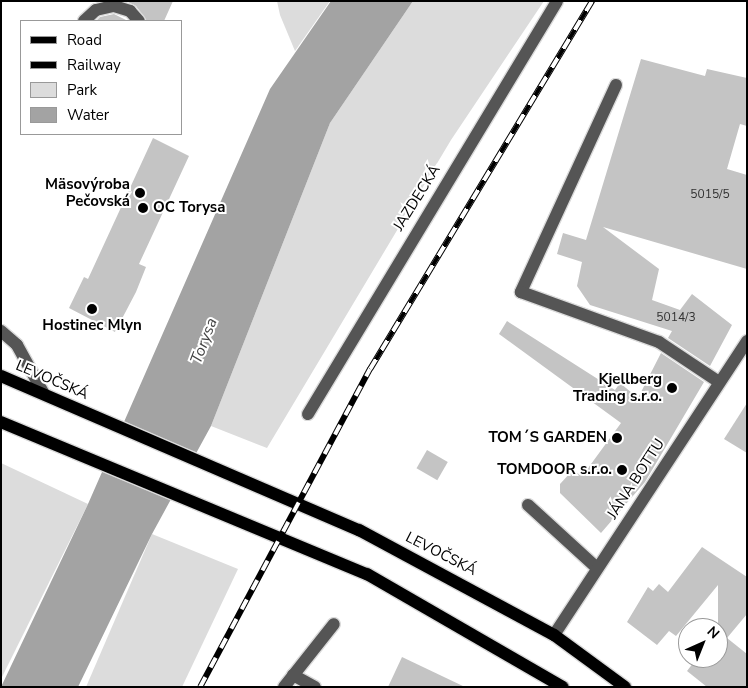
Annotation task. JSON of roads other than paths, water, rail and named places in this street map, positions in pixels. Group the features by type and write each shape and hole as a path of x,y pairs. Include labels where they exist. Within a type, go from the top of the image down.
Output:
{"main road":[{"name":"LEVOČSKÁ","path":"1,376 359,530 554,635 625,687"},
{"path":"1,422 216,509 367,574 563,687"}],"street":[{"name":"JAZDECKÁ","path":"308,414 557,1"},
{"path":"85,20 96,10 114,6 130,11 138,20"},
{"path":"616,85 521,292 659,342 719,382"},
{"path":"1,331 17,345 44,394"},
{"name":"JÁNA BOTTU","path":"554,635 747,341"},
{"path":"528,505 598,568"},
{"path":"284,687 334,624"},
{"path":"293,676 315,687"}],"water":[{"name":"Torysa","path":"331,1 413,1 330,123 211,426 152,534 78,687 1,687 88,504 270,89"}],"railway":[{"path":"200,687 370,369 592,1"}],"place":[{"name":"Mäsovýroba Pečovská","path":"140,193"},
{"name":"OC Torysa","path":"143,208"},
{"name":"Hostinec Mlyn","path":"92,309"},
{"name":"Kjellberg Trading s.r.o.","path":"672,388"},
{"name":"TOM´S GARDEN","path":"617,438"},
{"name":"TOMDOOR s.r.o.","path":"622,470"}]}
